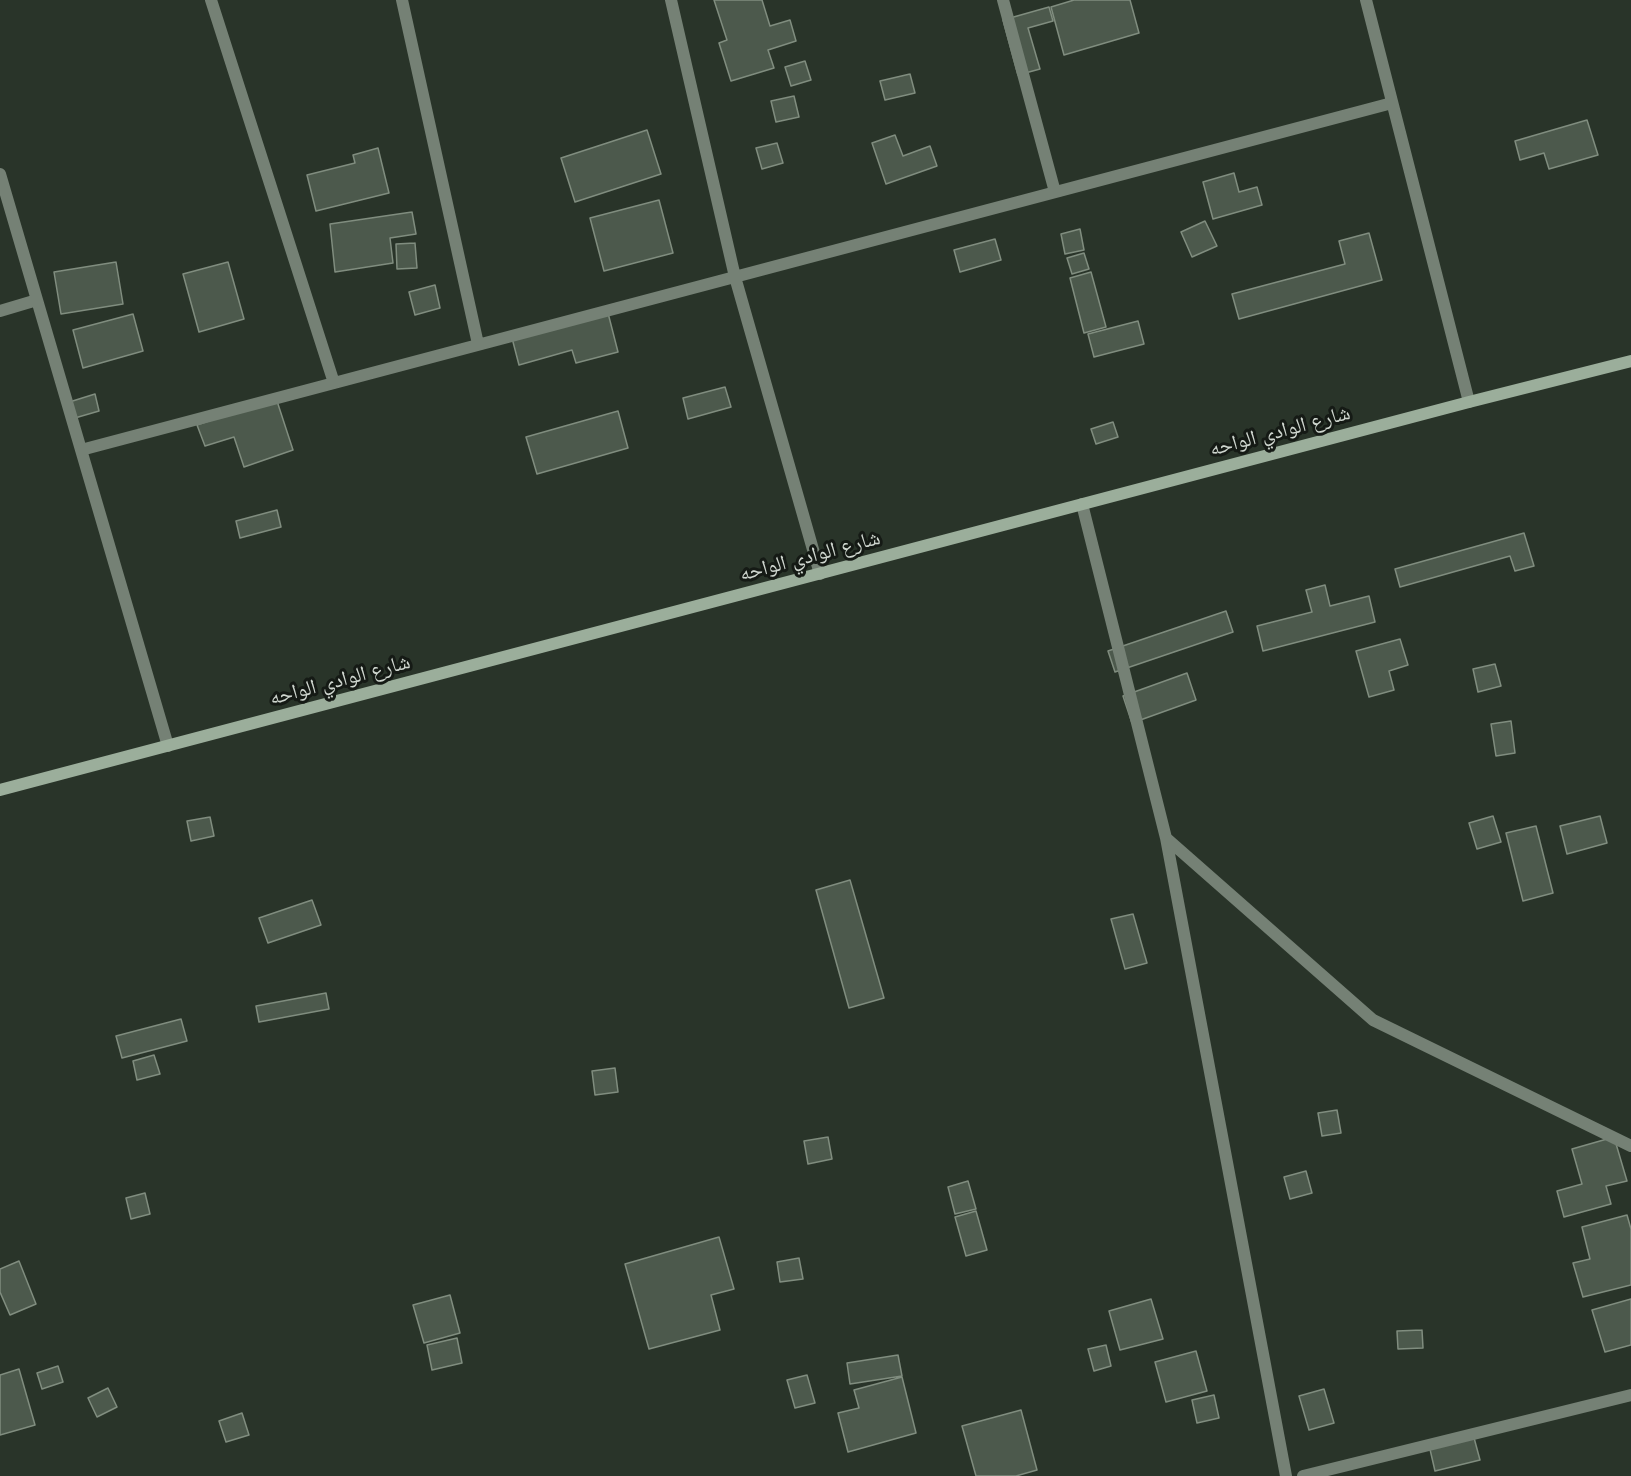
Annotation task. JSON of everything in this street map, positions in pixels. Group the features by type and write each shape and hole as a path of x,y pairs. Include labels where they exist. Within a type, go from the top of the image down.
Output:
{"main road":[{"name":"شارع الوادي الواحه","path":"0,790 1631,361"}],"street":[{"path":"211,0 334,383"},
{"path":"402,0 478,344"},
{"path":"671,0 735,277 820,574"},
{"path":"1003,0 1055,192"},
{"path":"1366,0 1469,402"},
{"path":"81,450 1392,103"},
{"path":"0,174 168,746"},
{"path":"0,311 37,300"},
{"path":"1082,504 1166,838 1286,1476"},
{"path":"1166,838 1373,1020 1631,1146"},
{"path":"1303,1476 1631,1395"}],"building":[{"path":"714,0 762,0 770,26 790,20 796,41 768,50 774,68 731,81 719,43 727,40"},
{"path":"1074,0 1130,0 1139,33 1064,55 1051,7"},
{"path":"1049,7 1053,21 1028,28 1040,69 1018,75 1003,20"},
{"path":"805,61 811,80 791,86 785,67"},
{"path":"910,74 915,93 885,100 880,81"},
{"path":"794,96 799,117 776,122 771,101"},
{"path":"1587,120 1598,155 1549,169 1544,153 1520,160 1515,141"},
{"path":"647,130 661,174 575,202 561,158"},
{"path":"895,135 903,156 930,146 937,166 886,184 872,143"},
{"path":"777,143 783,163 762,169 756,148"},
{"path":"378,148 389,193 316,211 307,175 355,163 353,155"},
{"path":"1234,173 1239,192 1257,187 1262,205 1213,219 1203,182"},
{"path":"659,200 673,253 604,271 590,218"},
{"path":"412,212 416,234 390,238 393,263 335,272 330,224"},
{"path":"1205,221 1217,246 1192,257 1181,232"},
{"path":"1080,229 1084,250 1065,254 1061,234"},
{"path":"1369,233 1382,280 1239,319 1232,294 1345,264 1339,241"},
{"path":"995,239 1001,260 960,272 954,250"},
{"path":"415,243 417,268 397,269 396,244"},
{"path":"1084,253 1089,269 1072,274 1067,258"},
{"path":"116,262 123,304 61,314 54,272"},
{"path":"228,262 244,319 199,332 183,274"},
{"path":"1091,272 1106,327 1084,333 1070,278"},
{"path":"435,285 440,308 415,315 409,292"},
{"path":"608,313 618,352 576,363 572,350 519,365 512,338"},
{"path":"133,314 143,351 83,368 73,330"},
{"path":"1138,321 1144,344 1094,357 1088,334"},
{"path":"725,387 731,407 688,419 683,398"},
{"path":"95,394 99,411 68,420 63,404"},
{"path":"276,398 293,450 244,467 234,437 205,446 197,425"},
{"path":"618,411 628,448 537,474 526,437"},
{"path":"1113,422 1118,437 1096,444 1091,429"},
{"path":"277,510 281,527 240,538 236,521"},
{"path":"1524,533 1534,566 1515,571 1510,556 1400,587 1395,569"},
{"path":"1325,585 1330,606 1369,596 1375,622 1263,651 1257,626 1312,612 1306,590"},
{"path":"1226,611 1233,632 1115,672 1108,651"},
{"path":"1400,639 1408,665 1389,671 1394,690 1369,697 1356,651"},
{"path":"1495,664 1501,686 1478,692 1473,669"},
{"path":"1187,673 1196,700 1132,723 1123,696"},
{"path":"1511,721 1515,753 1496,756 1491,724"},
{"path":"1493,816 1501,842 1477,849 1469,823"},
{"path":"1600,816 1607,843 1567,854 1560,826"},
{"path":"210,817 214,836 191,841 187,821"},
{"path":"1536,826 1553,893 1523,901 1506,833"},
{"path":"850,880 884,998 849,1008 816,890"},
{"path":"312,900 321,925 268,943 259,918"},
{"path":"1133,914 1147,963 1125,969 1111,919"},
{"path":"326,993 329,1009 259,1022 256,1006"},
{"path":"181,1019 187,1041 122,1058 116,1036"},
{"path":"154,1055 160,1074 137,1080 133,1061"},
{"path":"615,1068 618,1092 595,1095 592,1071"},
{"path":"1337,1110 1341,1133 1322,1136 1318,1113"},
{"path":"828,1137 832,1159 808,1164 804,1141"},
{"path":"1614,1137 1627,1181 1606,1186 1611,1204 1564,1217 1557,1191 1582,1184 1572,1149"},
{"path":"1306,1171 1312,1193 1290,1199 1284,1177"},
{"path":"968,1181 976,1209 955,1214 948,1187"},
{"path":"145,1193 150,1214 131,1219 126,1198"},
{"path":"976,1211 987,1250 966,1256 955,1217"},
{"path":"1627,1215 1631,1229 1631,1285 1583,1297 1573,1263 1590,1259 1582,1227"},
{"path":"719,1237 734,1289 711,1295 720,1330 649,1349 625,1264"},
{"path":"799,1258 803,1279 780,1282 777,1262"},
{"path":"19,1261 36,1304 10,1315 0,1292 0,1269"},
{"path":"450,1295 460,1333 424,1343 413,1305"},
{"path":"1151,1299 1163,1339 1120,1350 1109,1311"},
{"path":"1631,1299 1631,1345 1605,1352 1592,1310"},
{"path":"1422,1330 1423,1348 1398,1349 1397,1331"},
{"path":"457,1338 462,1363 432,1370 427,1345"},
{"path":"1106,1345 1111,1366 1094,1371 1088,1349"},
{"path":"1196,1351 1207,1391 1166,1402 1155,1362"},
{"path":"898,1355 902,1376 850,1384 847,1363"},
{"path":"58,1366 63,1382 42,1389 37,1373"},
{"path":"19,1369 35,1425 0,1435 0,1375"},
{"path":"807,1375 815,1403 795,1408 787,1380"},
{"path":"902,1377 916,1433 848,1452 838,1413 859,1408 854,1390"},
{"path":"108,1388 117,1407 97,1417 88,1398"},
{"path":"1324,1389 1334,1423 1309,1430 1299,1396"},
{"path":"1214,1395 1219,1418 1197,1423 1192,1400"},
{"path":"1021,1410 1037,1470 1016,1476 976,1476 962,1426"},
{"path":"242,1413 249,1435 226,1442 219,1421"},
{"path":"1473,1434 1480,1460 1435,1471 1429,1445"}]}
